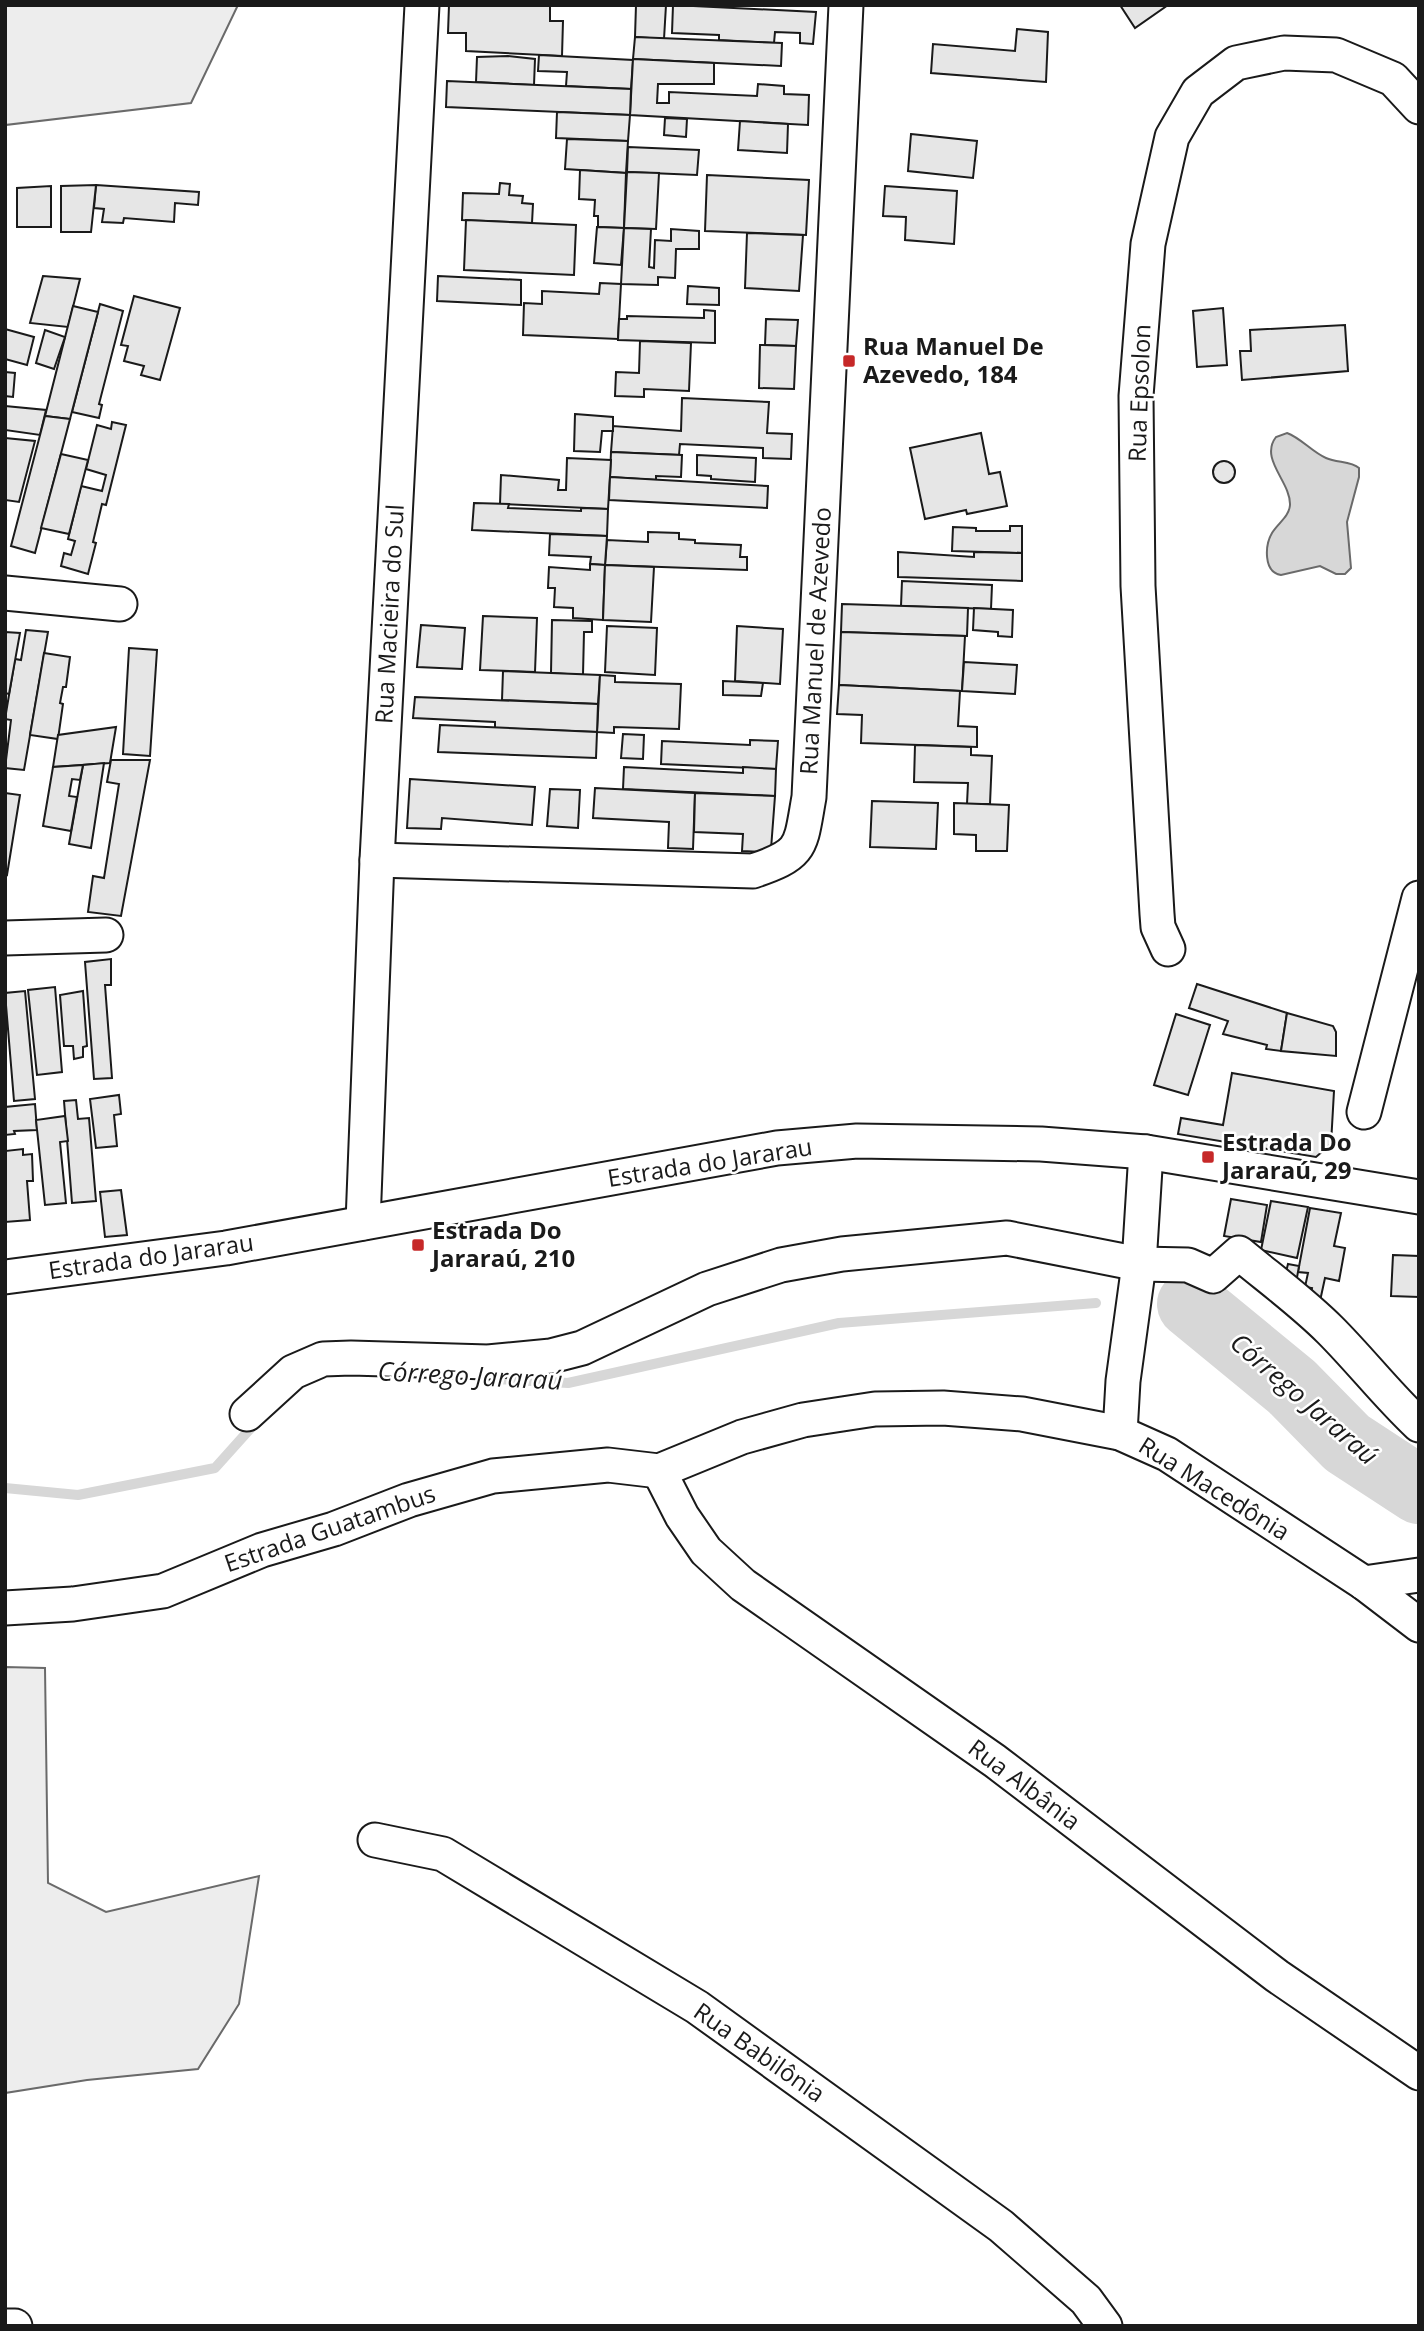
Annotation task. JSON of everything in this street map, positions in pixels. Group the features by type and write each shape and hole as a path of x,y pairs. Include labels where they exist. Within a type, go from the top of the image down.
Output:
{"street":[{"name":"Rua Macieira do Sul","path":"363,1223 377,860 422,5"},
{"name":"Rua Manuel de Azevedo","path":"377,860 753,871 791,856 801,844 809,797 846,5"},
{"name":"Rua Epsolon","path":"1168,948 1158,927 1141,660 1136,396 1148,244 1172,137 1198,92 1236,63 1284,53 1336,55 1393,79 1419,107"},
{"path":"5,593 120,604"},
{"path":"1364,1112 1419,898"},
{"path":"5,938 106,935"},
{"name":"Estrada do Jararau","path":"5,1278 226,1248 777,1149 857,1141 1041,1144 1146,1153 1419,1197"},
{"path":"1120,1433 1123,1381 1139,1264 1146,1153"},
{"path":"247,1414 293,1372 323,1359 488,1362 551,1356 582,1348 707,1289 781,1265 842,1254 1007,1238 1139,1264 1188,1265 1213,1276 1239,1253 1328,1328 1384,1391 1419,1425"},
{"name":"Rua Macedônia","path":"659,1471 741,1437 803,1419 875,1409 943,1408 1022,1414 1120,1433 1167,1454 1364,1583 1419,1625"},
{"name":"Estrada Guatambus","path":"5,1608 73,1604 163,1591 262,1550 334,1529 409,1500 493,1476 608,1465 659,1471"},
{"name":"Rua Albânia","path":"659,1471 682,1516 706,1551 743,1584 995,1761 1277,1976 1419,2073"},
{"path":"1364,1583 1419,1575"},
{"name":"Rua Babilônia","path":"375,1840 443,1854 697,2007 1001,2226 1086,2300 1105,2326"},
{"path":"5,2326 15,2326"}],"shaded area":[{"path":"5,5 238,5 191,103 5,125"},
{"path":"1287,433 1326,458 1359,468 1347,522 1351,568 1345,574 1336,574 1320,566 1281,575 1275,573 1268,564 1270,538 1288,513 1290,505 1289,496 1271,454 1276,437"},
{"path":"5,1667 45,1668 48,1883 106,1912 259,1876 239,2004 198,2069 87,2080 5,2093"}],"building":[{"path":"449,5 550,5 550,21 563,21 562,56 466,51 466,33 448,33"},
{"path":"636,5 666,5 664,39 635,37"},
{"path":"673,5 816,12 813,44 800,43 800,33 775,32 774,43 719,40 719,35 672,33"},
{"path":"1120,5 1168,5 1135,28"},
{"path":"1017,29 1048,32 1046,82 931,73 933,44 1015,51"},
{"path":"635,37 782,43 781,66 633,59"},
{"path":"539,55 633,60 631,89 566,86 567,72 538,71"},
{"path":"477,57 535,59 534,85 476,82"},
{"path":"633,59 714,63 714,84 658,84 657,103 669,103 669,92 757,96 758,84 784,86 784,94 809,95 808,125 630,115"},
{"path":"447,81 631,89 630,115 446,107"},
{"path":"557,112 630,115 628,141 556,138"},
{"path":"665,118 687,119 686,137 664,135"},
{"path":"740,121 788,124 787,153 738,150"},
{"path":"911,134 977,141 973,178 908,171"},
{"path":"567,139 628,141 626,173 565,169"},
{"path":"628,147 699,150 697,175 627,172"},
{"path":"580,170 626,173 624,228 598,227 598,216 594,216 595,200 579,199"},
{"path":"627,172 659,173 656,229 624,228"},
{"path":"707,175 809,180 806,235 705,231"},
{"path":"500,183 510,184 509,195 523,196 522,203 533,204 532,223 462,220 463,193 499,194"},
{"path":"96,185 199,192 198,205 175,203 174,222 124,218 123,223 102,222 104,209 94,208"},
{"path":"96,185 91,232 61,232 61,186"},
{"path":"51,186 51,227 17,227 17,188"},
{"path":"885,186 957,191 954,244 905,240 906,217 883,216"},
{"path":"466,220 576,225 574,275 464,270"},
{"path":"597,227 624,228 621,265 594,263"},
{"path":"624,228 651,229 649,267 654,268 655,240 671,241 671,229 699,231 699,249 676,249 675,278 658,277 658,285 621,284"},
{"path":"747,233 803,235 799,291 745,288"},
{"path":"43,276 80,279 68,327 30,323"},
{"path":"438,276 521,280 521,305 437,301"},
{"path":"600,283 621,284 618,339 523,335 524,303 542,304 542,291 599,294"},
{"path":"688,286 719,288 719,305 687,304"},
{"path":"134,296 180,308 160,380 141,375 144,366 124,361 128,346 121,345"},
{"path":"100,304 123,311 99,404 102,405 99,418 72,412"},
{"path":"73,306 98,312 70,419 45,416"},
{"path":"1223,308 1227,365 1197,367 1193,311"},
{"path":"704,310 715,311 715,343 618,340 619,319 627,319 627,316 704,318"},
{"path":"766,319 798,320 796,346 765,345"},
{"path":"1345,325 1348,371 1242,380 1240,351 1251,351 1250,330"},
{"path":"5,329 34,337 27,365 5,359"},
{"path":"45,330 65,337 54,369 36,363"},
{"path":"640,341 691,343 689,391 644,389 644,397 615,396 616,372 639,373"},
{"path":"760,345 796,346 794,389 759,388"},
{"path":"5,372 15,373 13,397 5,396"},
{"path":"682,398 769,402 767,433 792,434 791,459 763,458 763,448 680,444 679,455 611,452 613,426 681,431"},
{"path":"5,406 46,410 40,435 5,430"},
{"path":"575,414 613,417 613,431 602,431 600,452 574,451"},
{"path":"45,416 70,419 35,553 11,546"},
{"path":"112,422 126,425 106,505 102,504 88,574 61,566 64,553 71,555 75,541 68,539 81,486 102,491 106,475 86,469 97,425 111,429"},
{"path":"981,433 989,474 1000,472 1007,506 967,514 966,510 925,519 910,448"},
{"path":"5,438 35,441 19,502 5,500"},
{"path":"611,452 682,455 681,477 656,476 656,480 610,477"},
{"path":"61,454 88,460 69,534 41,528"},
{"path":"697,455 756,458 755,482 711,479 711,476 697,475"},
{"path":"567,458 611,460 608,509 500,504 501,475 559,480 558,490 566,490"},
{"path":"1224,461 1232,464 1235,472 1232,480 1224,483 1216,480 1213,472 1216,464"},
{"path":"610,477 768,486 767,508 609,500"},
{"path":"474,503 509,504 508,508 581,511 581,508 608,509 607,536 472,530"},
{"path":"1010,526 1022,526 1022,553 952,551 953,527 976,528 976,531 1010,531"},
{"path":"648,532 679,533 679,539 695,540 695,543 741,545 740,557 747,557 747,570 605,565 607,540 648,542"},
{"path":"550,534 607,536 605,565 590,564 591,557 549,555"},
{"path":"898,552 974,557 974,552 1022,553 1022,581 898,577"},
{"path":"590,564 605,565 603,620 573,618 573,608 554,607 555,588 548,588 549,567 590,570"},
{"path":"605,565 654,567 651,622 603,620"},
{"path":"902,581 992,585 991,609 901,606"},
{"path":"842,604 968,608 967,636 841,632"},
{"path":"974,608 1013,610 1012,637 998,636 998,632 973,630"},
{"path":"483,616 537,618 535,672 480,670"},
{"path":"552,620 592,621 592,632 584,632 583,675 551,673"},
{"path":"421,625 465,628 462,669 417,667"},
{"path":"607,626 657,628 655,675 605,672"},
{"path":"737,626 783,629 780,684 735,681"},
{"path":"26,630 48,632 24,770 5,768 11,720 5,719 15,659 21,660"},
{"path":"5,632 20,633 9,694 5,693"},
{"path":"841,632 965,636 962,691 839,685"},
{"path":"129,648 157,650 150,756 123,754"},
{"path":"44,653 70,657 66,687 63,687 60,703 63,704 58,739 30,735"},
{"path":"964,662 1017,665 1015,694 962,691"},
{"path":"503,671 600,675 598,704 502,700"},
{"path":"600,675 615,676 615,682 681,684 679,729 614,727 614,733 597,732"},
{"path":"723,681 763,683 761,696 723,695"},
{"path":"839,685 960,691 958,726 977,727 977,747 861,743 862,715 837,714"},
{"path":"415,697 598,704 597,732 495,728 495,722 413,718"},
{"path":"440,725 597,732 596,758 438,752"},
{"path":"116,727 110,763 53,767 58,735"},
{"path":"623,734 644,735 643,759 621,758"},
{"path":"750,740 778,741 776,769 661,764 662,741 750,745"},
{"path":"915,745 971,747 971,755 992,756 990,804 967,804 968,783 914,782"},
{"path":"111,760 150,760 121,916 88,912 93,876 104,878 119,784 107,782"},
{"path":"104,763 91,848 69,844 83,765"},
{"path":"83,765 80,780 72,779 69,796 77,797 71,831 43,826 53,767"},
{"path":"624,767 743,773 743,767 776,769 775,796 623,789"},
{"path":"410,779 535,787 532,825 442,818 441,829 407,828"},
{"path":"595,788 695,793 693,849 668,848 669,822 593,818"},
{"path":"550,789 580,790 578,828 547,826"},
{"path":"5,793 20,795 7,875 5,874"},
{"path":"695,793 775,796 771,849 763,852 742,851 743,834 694,832"},
{"path":"872,801 938,803 936,849 870,847"},
{"path":"954,803 1009,805 1007,851 976,851 976,835 954,834"},
{"path":"111,959 111,985 105,985 112,1078 94,1079 85,962"},
{"path":"1197,984 1287,1013 1281,1051 1266,1049 1267,1045 1223,1034 1228,1021 1189,1008"},
{"path":"55,987 62,1072 37,1075 28,990"},
{"path":"25,991 35,1099 14,1101 5,993"},
{"path":"83,991 87,1046 83,1047 83,1057 74,1059 73,1046 64,1046 60,995"},
{"path":"1287,1013 1333,1026 1336,1032 1336,1056 1281,1051"},
{"path":"1176,1014 1210,1025 1188,1095 1154,1085"},
{"path":"1232,1073 1334,1091 1331,1144 1316,1157 1178,1134 1181,1118 1223,1125"},
{"path":"119,1095 121,1114 114,1115 117,1146 96,1148 90,1099"},
{"path":"76,1100 78,1119 89,1118 96,1201 72,1203 64,1101"},
{"path":"35,1104 37,1130 14,1131 15,1134 5,1135 5,1107"},
{"path":"65,1116 68,1141 60,1142 66,1203 45,1205 36,1120"},
{"path":"5,1141 6,1151 23,1149 23,1155 32,1154 33,1181 27,1181 30,1220 5,1222"},
{"path":"121,1190 127,1235 105,1237 100,1192"},
{"path":"1231,1199 1267,1205 1261,1242 1224,1236"},
{"path":"1271,1201 1308,1207 1297,1258 1261,1250"},
{"path":"1310,1208 1341,1213 1334,1246 1345,1248 1339,1281 1325,1278 1320,1301 1310,1299 1312,1288 1305,1287 1308,1273 1298,1272"},
{"path":"1393,1255 1419,1256 1419,1297 1391,1296"},
{"path":"1288,1264 1299,1266 1295,1289 1284,1280"}],"waterway":[{"name":"Córrego Jararaú","path":"479,1378 568,1383 839,1323 1096,1303"},
{"name":"Córrego Jararaú","path":"1191,1304 1292,1387 1347,1443 1419,1490"},
{"name":"Córrego Jararaú","path":"5,1488 78,1495 215,1468 258,1420"}],"place":[{"name":"Rua Manuel De Azevedo, 184","path":"849,361"},
{"name":"Estrada Do Jararaú, 29","path":"1208,1157"},
{"name":"Estrada Do Jararaú, 210","path":"418,1245"}]}
